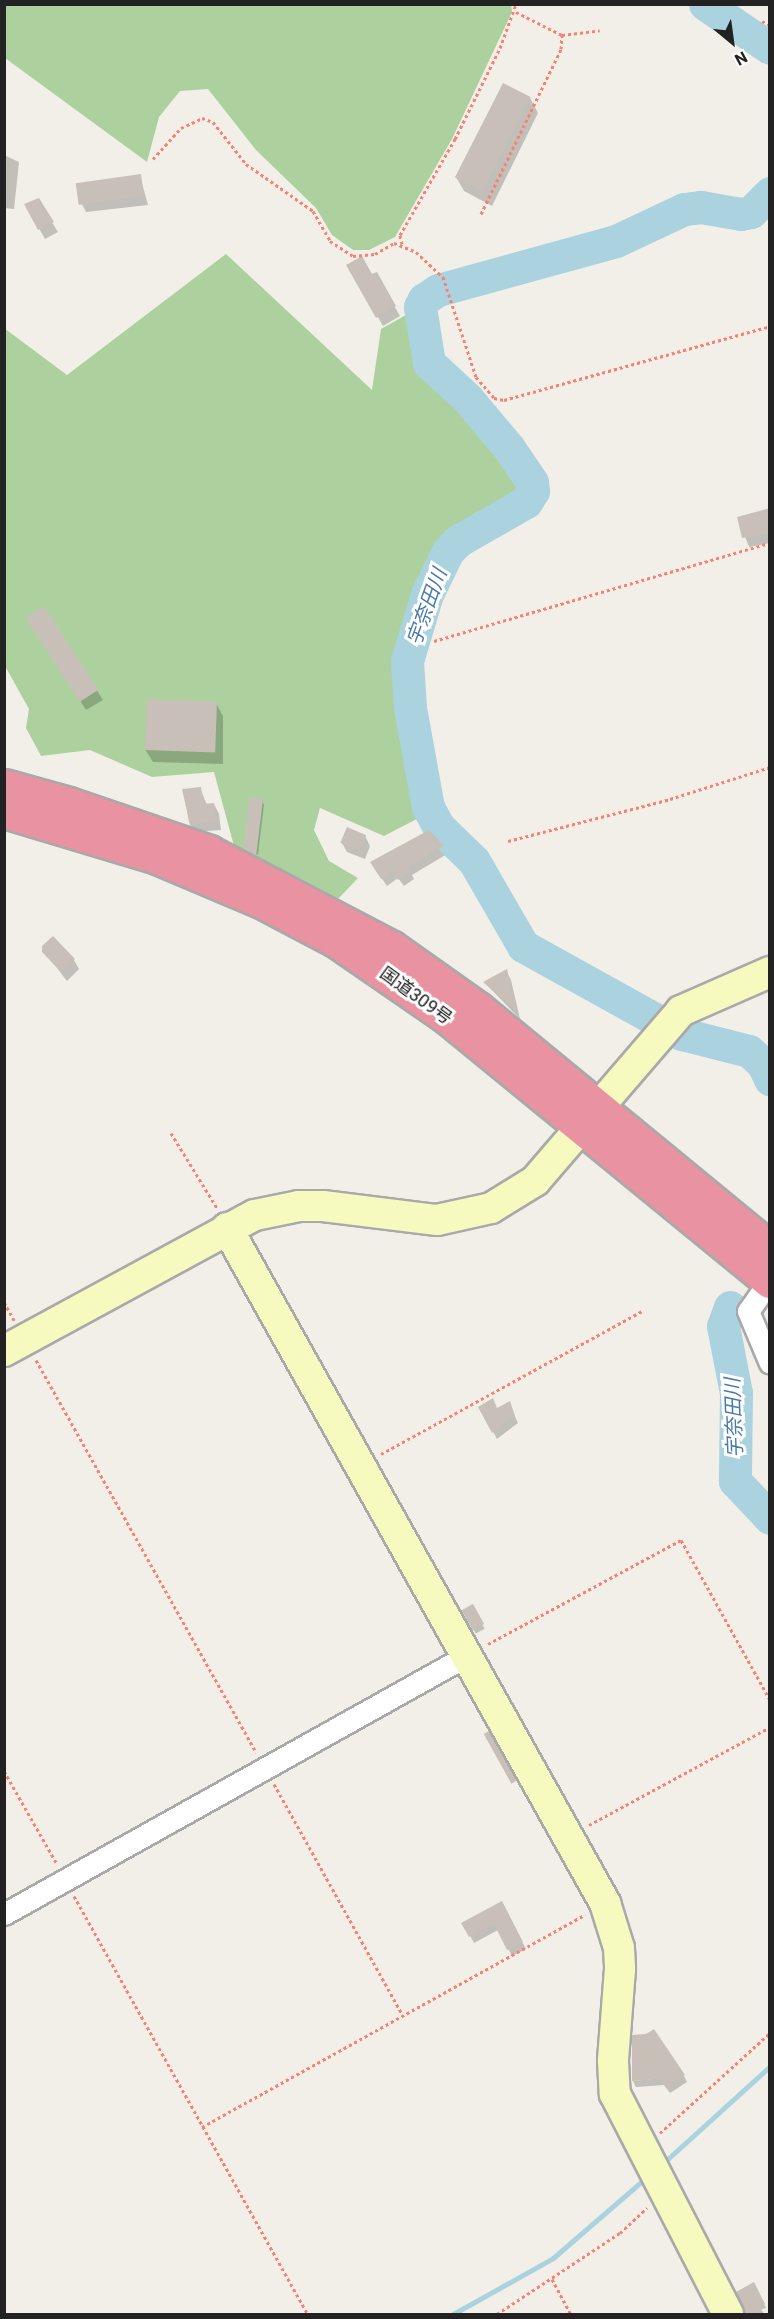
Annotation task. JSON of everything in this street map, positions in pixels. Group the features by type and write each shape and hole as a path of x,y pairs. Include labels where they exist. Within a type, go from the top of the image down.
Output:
{"highway":[{"name":"国道309号","path":"4,786 69,804 209,852 323,909 392,948 478,1009 591,1117 769,1280"},
{"name":"国道309号","path":"4,811 158,857 259,900 337,941 591,1117 770,1249"}],"street":[{"path":"15,1346 227,1228 255,1215 298,1206 417,1219 476,1213 535,1180 681,1011 770,972"},
{"path":"227,1228 605,1904 619,1948 614,2088 641,2146 728,2314"},
{"path":"769,1280 748,1311 770,1364"},
{"path":"4,1914 466,1656"}],"path":[{"path":"402,244 400,235 455,139 516,12 516,4"},
{"path":"516,12 562,35 600,30"},
{"path":"762,21 770,25"},
{"path":"482,214 561,49 562,35"},
{"path":"153,159 181,128 202,118 213,122 246,164 313,211 330,242 353,256 375,254 394,243 402,244 443,277 451,292 476,377 494,398 504,400 770,327"},
{"path":"434,641 770,543"},
{"path":"508,841 670,799 770,767"},
{"path":"171,1133 227,1228"},
{"path":"360,1466 642,1311"},
{"path":"15,1346 265,1768 403,2016"},
{"path":"466,1656 681,1540 770,1700"},
{"path":"567,1837 770,1726"},
{"path":"4,1771 308,2314"},
{"path":"202,2127 605,1904"},
{"path":"641,2146 680,2117 770,2033"},
{"path":"497,2314 620,2233 663,2187"},
{"path":"551,2279 571,2314"}],"green space":[{"path":"5,4 511,4 512,12 452,139 395,237 369,250 353,250 332,235 316,208 256,150 208,89 180,91 159,117 147,162 5,58"},
{"path":"226,254 372,390 381,329 413,311 421,323 417,342 420,358 440,394 511,454 531,476 528,506 459,549 419,626 407,669 421,759 438,808 384,836 320,808 314,830 329,861 358,878 338,899 234,846 214,772 152,777 90,750 41,756 26,728 29,709 5,666 4,328 67,375"}],"building":[{"path":"503,83 531,97 482,192 455,177"},
{"path":"141,174 144,196 79,205 76,183"},
{"path":"39,198 54,222 38,230 24,204"},
{"path":"362,256 372,274 377,272 396,306 376,318 346,265"},
{"path":"770,508 770,534 742,538 737,517"},
{"path":"44,606 98,690 80,702 26,618"},
{"path":"147,699 217,701 215,752 145,750"},
{"path":"201,787 203,804 214,803 217,821 190,825 182,789"},
{"path":"249,797 263,799 256,856 244,849"},
{"path":"347,827 366,835 360,851 340,843"},
{"path":"429,830 444,846 408,867 411,871 398,880 393,872 381,879 370,862"},
{"path":"53,936 75,959 61,972 42,952 42,946"},
{"path":"507,969 517,1012 483,982"},
{"path":"493,1398 497,1408 510,1401 515,1416 492,1433 478,1407"},
{"path":"473,1604 484,1624 473,1630 462,1610"},
{"path":"489,1731 517,1781 511,1784 484,1734"},
{"path":"502,1901 523,1942 507,1950 494,1924 469,1937 461,1923"},
{"path":"654,2029 685,2075 666,2088 660,2079 632,2081 632,2035 646,2034"},
{"path":"754,2282 765,2304 760,2307 764,2314 745,2314 736,2292"}],"waterway":[{"name":"宇奈田川","path":"705,4 770,48"},
{"name":"宇奈田川","path":"770,193 751,212 741,214 701,207 684,209 616,241 438,290 424,299 420,307 429,363 468,399 509,448 532,482 533,491 526,502 458,541 448,551 427,594 407,661 410,708 428,807 438,826 474,861 523,946 682,1034 749,1051 763,1064 770,1079"},
{"name":"宇奈田川","path":"730,1307 723,1326 736,1393 735,1481 770,1518"},
{"path":"661,2165 770,2066"},
{"path":"453,2314 553,2258 647,2177"}]}
